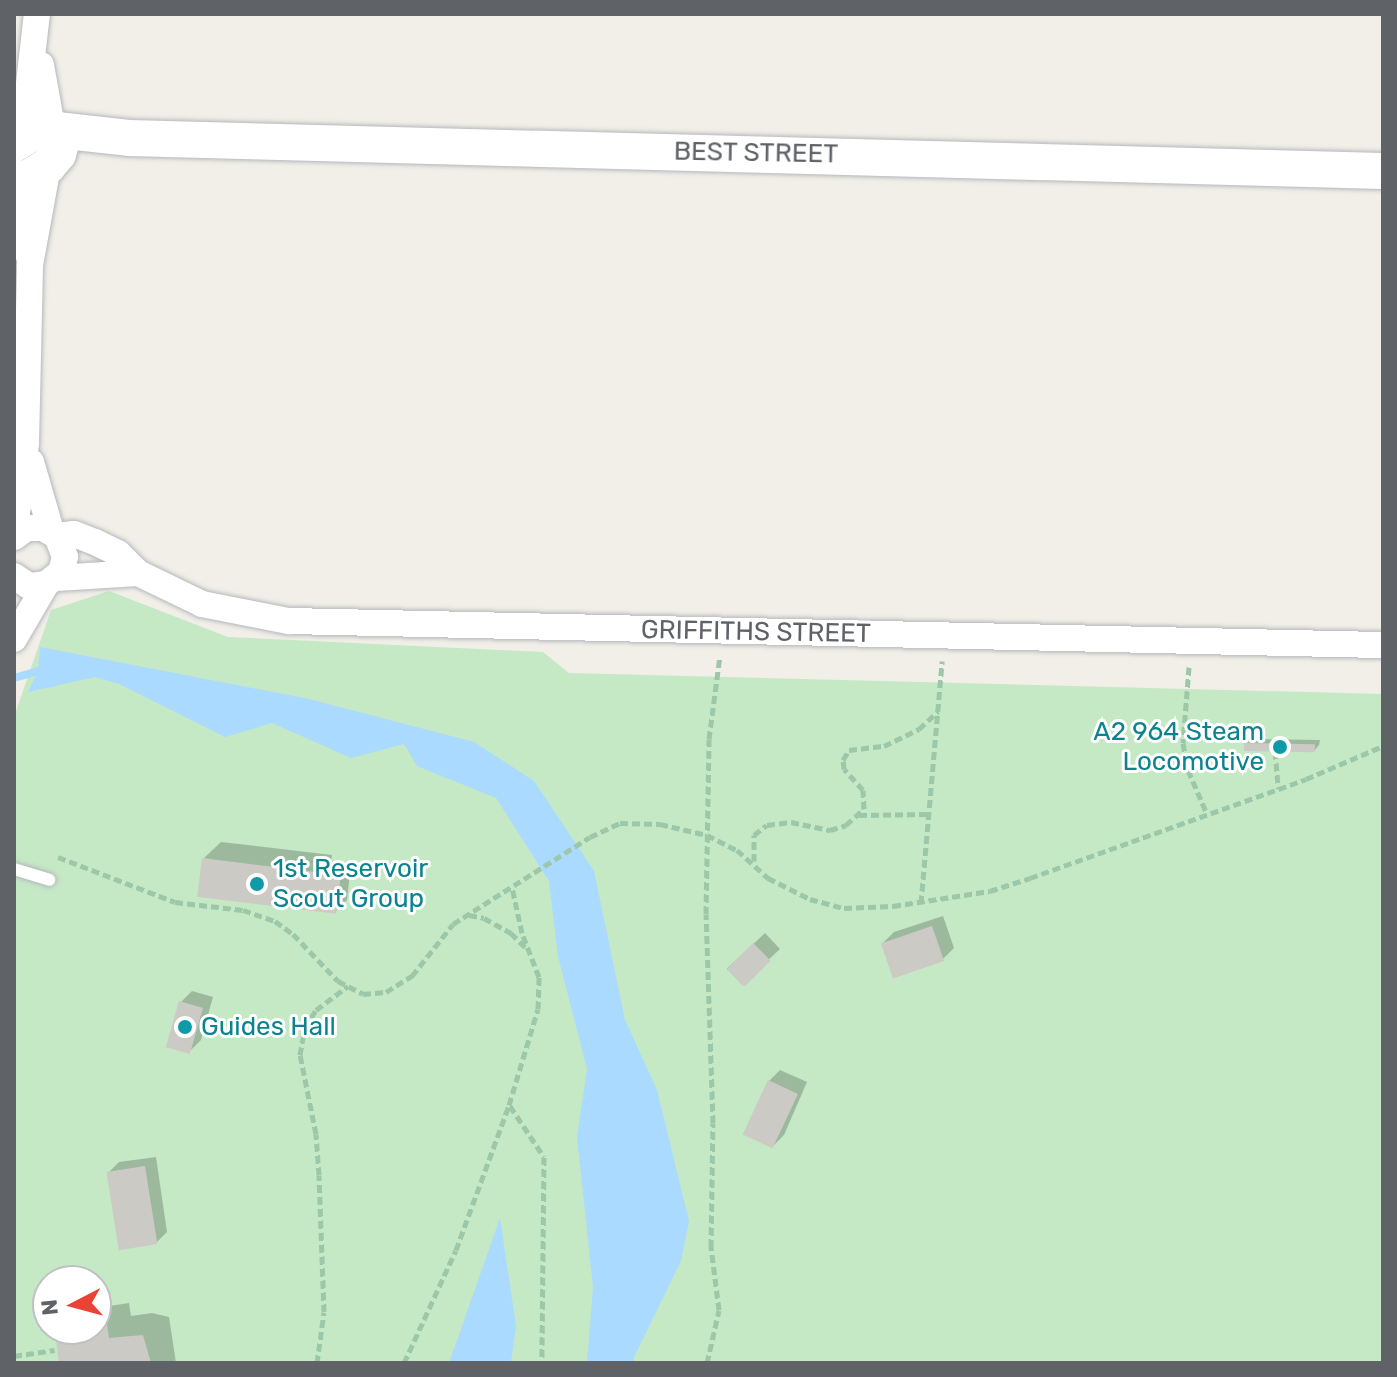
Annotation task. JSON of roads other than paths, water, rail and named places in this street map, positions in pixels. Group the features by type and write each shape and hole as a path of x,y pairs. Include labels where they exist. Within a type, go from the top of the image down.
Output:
{"street":[{"path":"14,537 26,443 37,14"},
{"name":"BEST STREET","path":"35,143 129,138 1383,171"},
{"path":"30,265 14,178 26,179 35,143"},
{"path":"14,639 65,557 54,534 26,443"},
{"name":"GRIFFITHS STREET","path":"14,537 35,527 54,534 74,534 118,553 138,573 202,604 289,621 1383,645"},
{"name":"GRIFFITHS STREET","path":"14,576 29,586 138,573"},
{"path":"14,576 14,585"}],"lane":[{"path":"14,869 49,880"}],"water":[{"path":"40,647 309,699 474,742 534,781 594,871 625,1020 657,1090 689,1221 681,1261 634,1357 634,1363 587,1363 593,1287 577,1137 587,1069 558,956 549,881 496,798 417,766 404,744 351,758 272,723 225,737 119,684 95,677 28,692 38,671"},
{"path":"500,1218 516,1326 511,1363 449,1363"}],"waterway":[{"path":"14,678 38,671"}],"place":[{"name":"A2 964 Steam Locomotive","path":"1280,747"},
{"name":"1st Reservoir Scout Group","path":"257,884"},
{"name":"Guides Hall","path":"185,1027"}]}
